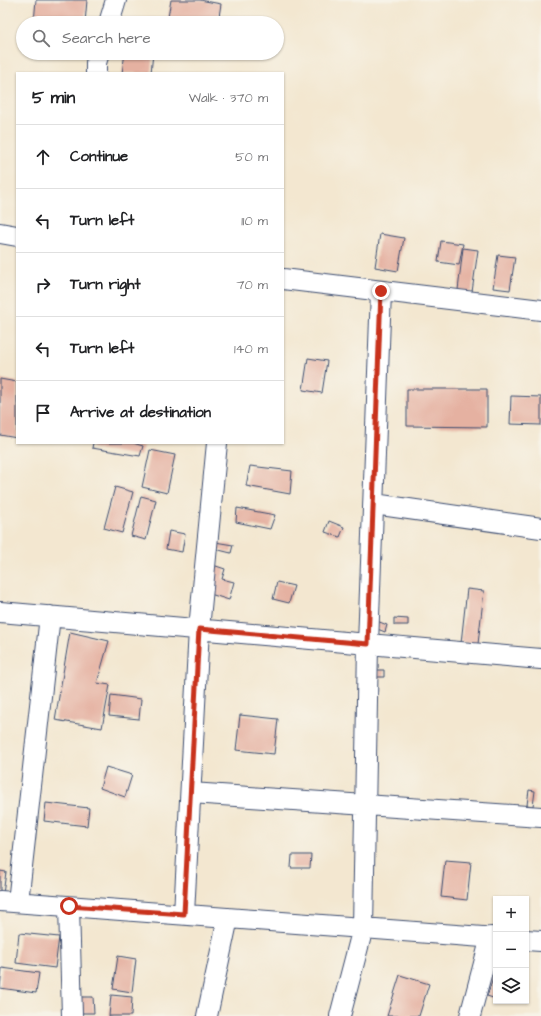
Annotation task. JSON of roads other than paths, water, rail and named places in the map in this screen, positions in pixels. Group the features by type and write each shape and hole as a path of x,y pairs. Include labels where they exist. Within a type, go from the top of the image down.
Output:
{"street":[{"path":"111,16 116,0"},
{"path":"96,72 97,60"},
{"path":"0,233 16,236"},
{"path":"284,279 541,310"},
{"path":"340,1016 363,928 368,644 381,291"},
{"path":"184,914 199,629 217,444"},
{"path":"374,504 541,528"},
{"path":"0,612 541,659"},
{"path":"50,616 9,902 493,938"},
{"path":"191,793 541,817"},
{"path":"69,906 72,1016"},
{"path":"207,1016 228,918"},
{"path":"529,940 541,941"},
{"path":"470,1016 493,941"}]}
